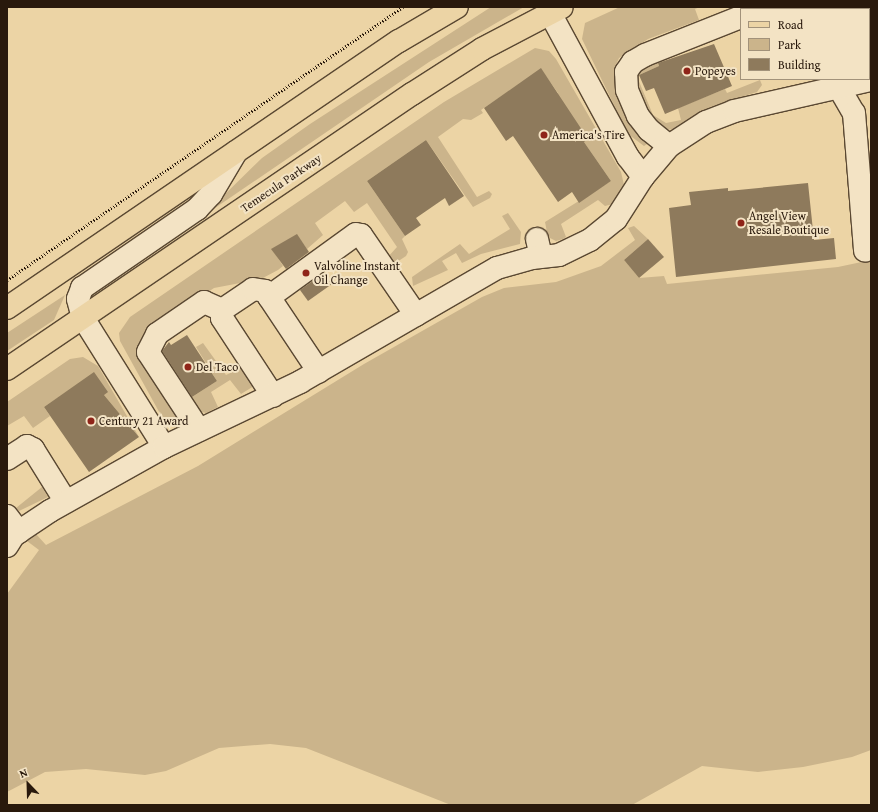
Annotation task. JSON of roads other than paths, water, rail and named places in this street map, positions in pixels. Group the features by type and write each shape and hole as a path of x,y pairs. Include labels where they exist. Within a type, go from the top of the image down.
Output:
{"main road":[{"path":"7,308 399,41 457,7"},
{"name":"Temecula Parkway","path":"7,369 412,94 482,49 556,10"}],"lane":[{"path":"556,10 628,157 643,177"},
{"path":"669,146 649,130 638,116 627,90 626,72 633,62 645,55 740,17"},
{"path":"11,531 164,447 273,396 319,372 497,268 539,248 559,256 590,240 611,223 631,200 643,177 669,146 706,122 734,111 835,83 871,80"},
{"path":"835,83 854,113 865,251"},
{"path":"164,447 83,318 78,299 82,288 197,208 211,194 236,152"},
{"path":"269,297 356,234 361,235 416,315"},
{"path":"222,310 253,289 265,291 319,372"},
{"path":"199,430 148,352 157,334 204,302 222,310"},
{"path":"222,310 222,318 273,396"},
{"path":"7,458 27,446 33,450 66,502"}],"place":[{"name":"Popeyes","path":"687,71"},
{"name":"America's Tire","path":"544,135"},
{"name":"Angel View Resale Boutique","path":"741,223"},
{"name":"Valvoline Instant Oil Change","path":"306,273"},
{"name":"Del Taco","path":"188,367"},
{"name":"Century 21 Award","path":"91,421"}]}
